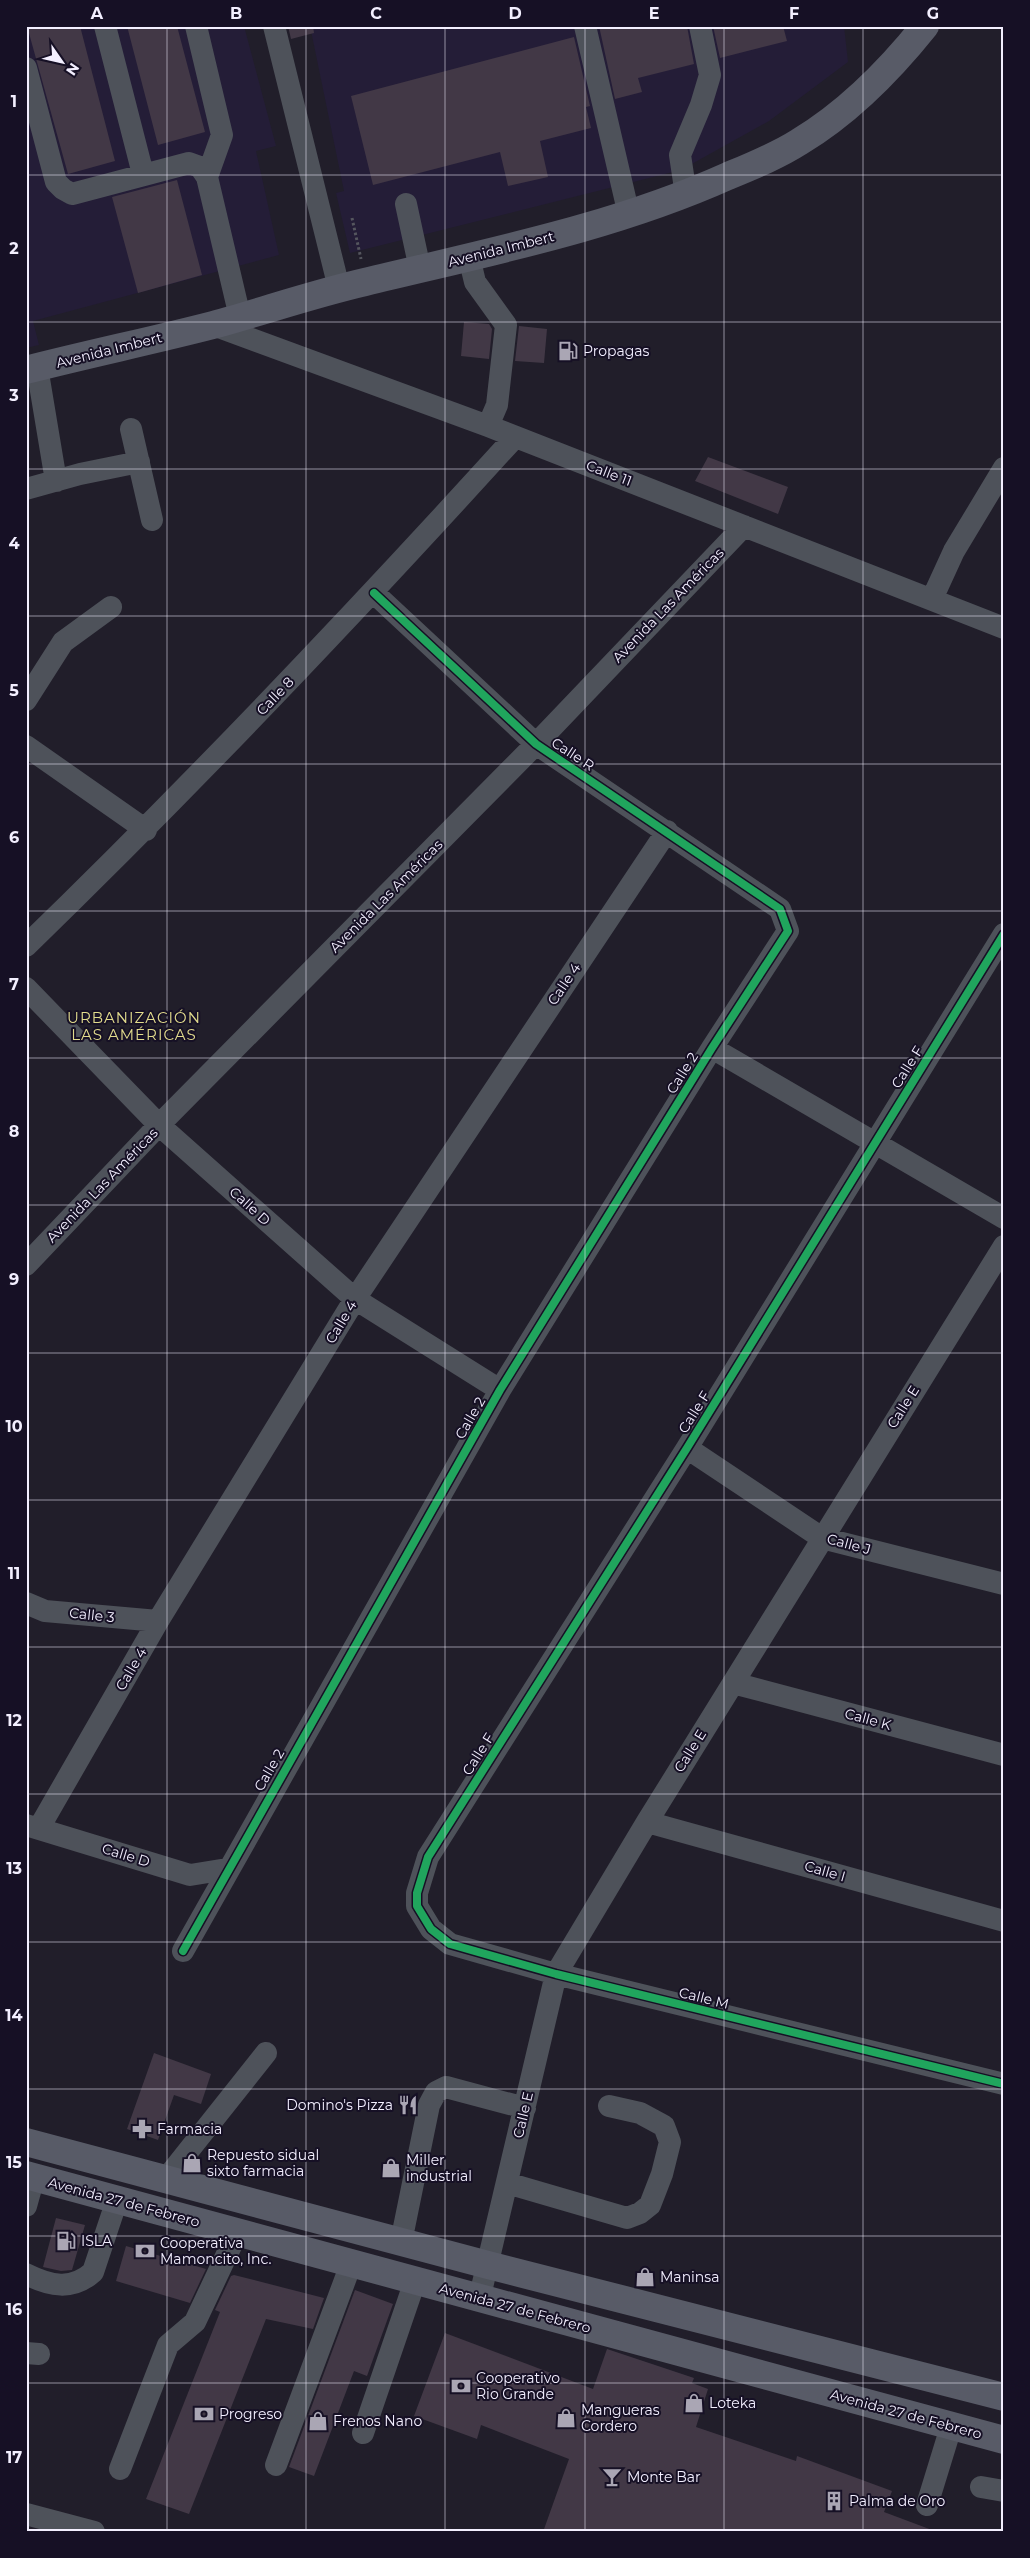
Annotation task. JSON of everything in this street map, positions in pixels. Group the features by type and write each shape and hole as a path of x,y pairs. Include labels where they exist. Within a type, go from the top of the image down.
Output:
{"main road":[{"name":"Avenida Imbert","path":"32,368 213,324 339,288 469,257 629,215 686,195 764,161 799,143 865,93 895,64 925,26"},
{"path":"26,2142 488,2265 1004,2397"},
{"name":"Avenida 27 de Febrero","path":"30,2176 479,2300 523,2309 1004,2440"}],"street":[{"path":"105,26 143,174"},
{"path":"196,26 222,135 207,177"},
{"path":"274,26 339,288"},
{"path":"585,26 629,215"},
{"path":"686,195 680,155 701,105 710,75 700,26"},
{"path":"26,68 56,182 63,189 72,194 189,163 200,167 207,177 240,317"},
{"path":"406,204 420,269"},
{"path":"469,257 475,282 506,325 497,405 488,426"},
{"name":"Calle 11","path":"213,324 488,426 1004,628"},
{"path":"32,368 56,481"},
{"path":"131,429 152,520"},
{"name":"Calle 8","path":"26,946 146,830 374,593 515,437"},
{"path":"26,489 139,462"},
{"path":"932,599 954,551 1004,468"},
{"name":"Avenida Las Américas","path":"26,1265 159,1125 536,744 744,526"},
{"name":"Calle R","path":"374,593 536,744 780,909"},
{"path":"26,700 63,642 111,606"},
{"path":"26,746 146,830"},
{"name":"Calle 4","path":"32,1826 392,1240 667,831"},
{"name":"Calle 2","path":"183,1951 500,1390 712,1048 788,931 780,909"},
{"name":"Calle F","path":"417,1906 417,1893 428,1857 687,1448 1004,934"},
{"name":"Calle D","path":"26,988 159,1125 355,1299 500,1390"},
{"path":"712,1048 1004,1218"},
{"name":"Calle E","path":"479,2300 556,1974 647,1822 1004,1246"},
{"name":"Calle J","path":"687,1448 822,1538 1001,1578"},
{"name":"Calle 3","path":"26,1604 45,1610 158,1622"},
{"name":"Calle K","path":"733,1683 1004,1755"},
{"name":"Calle I","path":"647,1822 1004,1921"},
{"name":"Calle D","path":"32,1826 190,1875 228,1869"},
{"name":"Calle M","path":"417,1906 432,1929 450,1944 556,1974 1004,2084"},
{"path":"166,2179 266,2053"},
{"path":"401,2242 429,2105 436,2092 446,2087 525,2108"},
{"path":"507,2183 627,2218 640,2213 650,2205 662,2174 670,2142 664,2126 640,2113 609,2106"},
{"path":"26,2206 30,2176"},
{"path":"26,2274 39,2280 68,2286 85,2279 93,2272 117,2200"},
{"path":"120,2469 168,2345 195,2322 237,2233"},
{"path":"276,2465 351,2264"},
{"path":"363,2433 415,2281"},
{"path":"927,2505 952,2427"},
{"path":"981,2487 1004,2491"},
{"path":"26,2514 94,2532"}],"path":[{"path":"352,218 367,281"}],"shaded area":[{"path":"26,26 244,26 276,146 256,151 279,255 33,321 39,345 26,348"},
{"path":"310,26 844,26 848,62 769,121 681,170 350,253 336,193 344,191"}],"building":[{"path":"27,26 80,26 115,161 68,174"},
{"path":"127,26 177,26 205,132 158,145"},
{"path":"288,26 313,26 314,33 291,39"},
{"path":"599,26 687,26 694,64 638,78 642,92 615,99"},
{"path":"713,26 783,26 787,41 720,58"},
{"path":"574,37 590,106 586,107 591,128 540,141 548,177 508,186 500,152 373,185 351,96"},
{"path":"177,180 202,275 138,293 112,197"},
{"path":"464,322 489,324 492,329 489,359 461,356"},
{"path":"519,326 547,329 544,363 515,361"},
{"path":"708,457 788,487 778,514 695,481"},
{"path":"154,2053 211,2074 201,2104 174,2095 158,2140 127,2129"},
{"name":"ISLA","path":"56,2218 85,2225 72,2270 61,2271 43,2267"},
{"path":"126,2246 206,2269 190,2303 116,2281"},
{"name":"Progreso","path":"234,2275 324,2298 313,2329 266,2319 189,2514 146,2499 220,2312 215,2310 231,2276"},
{"name":"Frenos Nano","path":"355,2290 393,2304 367,2376 354,2371 314,2476 289,2467"},
{"path":"445,2333 593,2389 607,2349 694,2378 692,2383 708,2389 696,2427 796,2461 797,2456 892,2491 884,2512 932,2530 932,2532 543,2532 569,2459 481,2425 477,2439 414,2416"}],"cycle path":[{"path":"183,1951 500,1390 712,1048 788,931 780,909 536,744 374,593"},
{"path":"1004,934 687,1448 428,1857 417,1893 417,1906 431,1929 450,1944 556,1974 1004,2084"}],"place":[{"name":"Propagas","path":"568,351"},
{"name":"Domino's Pizza","path":"408,2105"},
{"name":"Farmacia","path":"142,2129"},
{"name":"Repuesto sidual sixto farmacia","path":"192,2163"},
{"name":"Miller industrial","path":"391,2168"},
{"name":"ISLA","path":"66,2241"},
{"name":"Cooperativa Mamoncito, Inc.","path":"145,2251"},
{"name":"Maninsa","path":"645,2277"},
{"name":"Cooperativo Rio Grande","path":"461,2386"},
{"name":"Loteka","path":"694,2403"},
{"name":"Progreso","path":"204,2414"},
{"name":"Mangueras Cordero","path":"566,2418"},
{"name":"Frenos Nano","path":"318,2421"},
{"name":"Monte Bar","path":"612,2477"},
{"name":"Palma de Oro","path":"834,2501"}],"district":[{"name":"URBANIZACIÓN LAS AMÉRICAS","path":"134,1026"}]}
